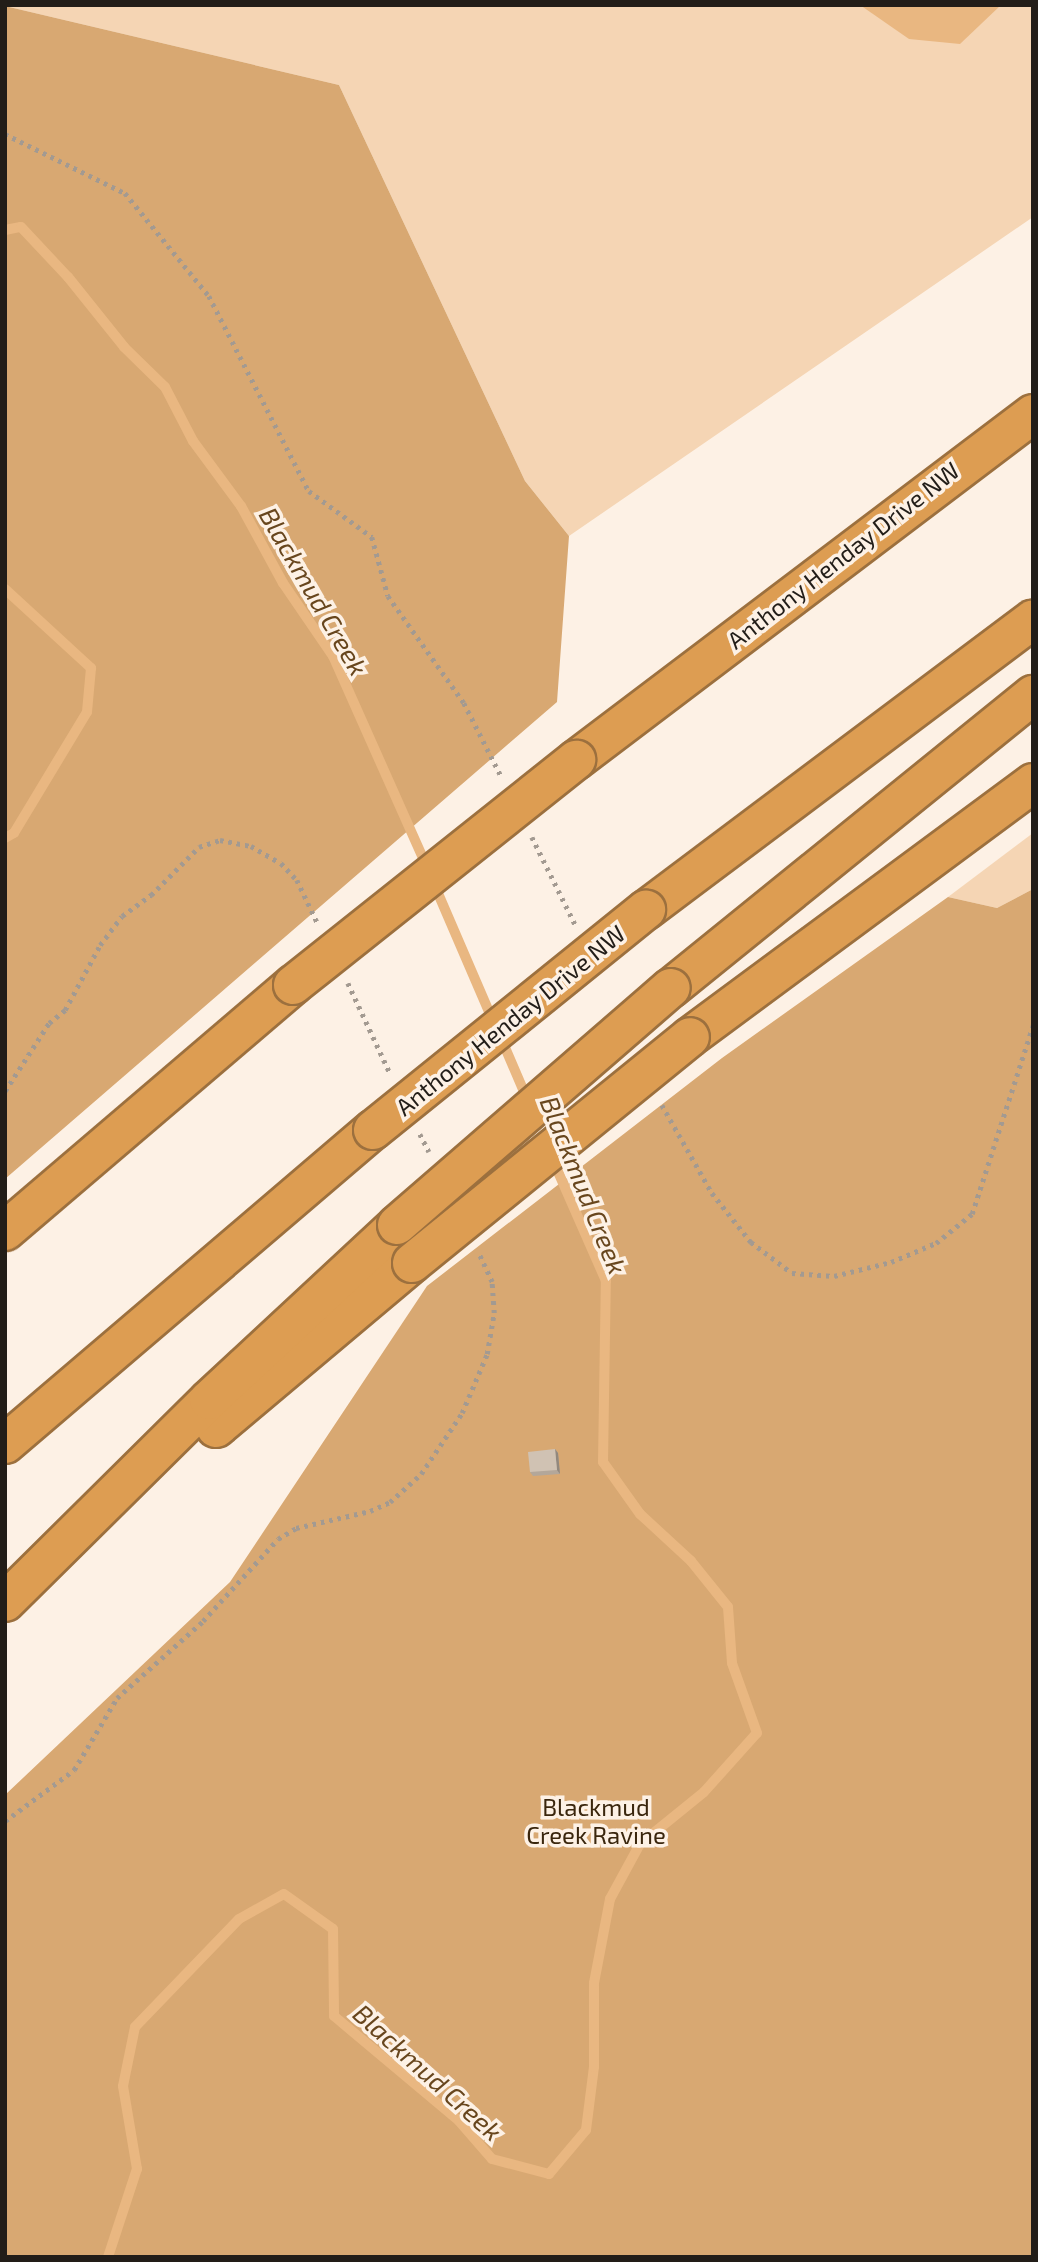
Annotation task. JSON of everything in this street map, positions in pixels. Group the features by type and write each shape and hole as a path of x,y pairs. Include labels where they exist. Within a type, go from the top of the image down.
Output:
{"highway":[{"path":"965,461 1033,396"},
{"name":"Anthony Henday Drive NW","path":"5,1231 293,985 576,760 965,461 1033,414"},
{"name":"Anthony Henday Drive NW","path":"5,1444 373,1130 646,910 1033,619"},
{"path":"5,1602 209,1400 397,1225 671,988 1033,695"},
{"path":"5,1615 240,1407 690,1037 1033,783"}],"path":[{"path":"5,1091 49,1023 65,1010 100,945 122,916 151,895 199,848 220,840 251,846 281,863 297,880 321,930"},
{"path":"346,979 396,1085"},
{"path":"414,1121 431,1157"},
{"path":"5,1821 74,1769 117,1698 203,1621 278,1539 296,1528 370,1511 390,1502 421,1474 462,1413 487,1353 494,1312 492,1282 472,1241"}],"shaded area":[{"path":"860,5 1001,5 960,44 909,39"},
{"path":"1033,5 1033,217 569,536 525,481 339,85 5,6"},
{"path":"1033,833 1033,889 997,908 948,897"}],"green space":[{"path":"5,6 339,85 525,481 569,536 557,702 5,1179"},
{"name":"Blackmud Creek Ravine","path":"1033,889 1033,2257 5,2257 5,1795 230,1582 427,1286 722,1058 948,897 997,908"}],"building":[{"path":"555,1449 557,1470 530,1472 528,1452"}],"waterway":[{"name":"Blackmud Creek","path":"5,230 21,227 68,277 124,347 165,387 193,441 241,506 283,583 333,656 427,867"},
{"name":"Blackmud Creek","path":"5,589 91,668 87,712 14,833 5,838"},
{"name":"Blackmud Creek","path":"434,884 493,1021"},
{"name":"Blackmud Creek","path":"501,1038 528,1101"},
{"name":"Blackmud Creek","path":"108,2257 137,2169 123,2086 135,2027 239,1919 284,1894 333,1929 334,2016 459,2121 492,2159 549,2174 586,2130 594,2067 594,1983 610,1899 640,1844 704,1792 757,1733 732,1663 728,1607 691,1561 640,1514 603,1462 606,1281 553,1160"}]}
